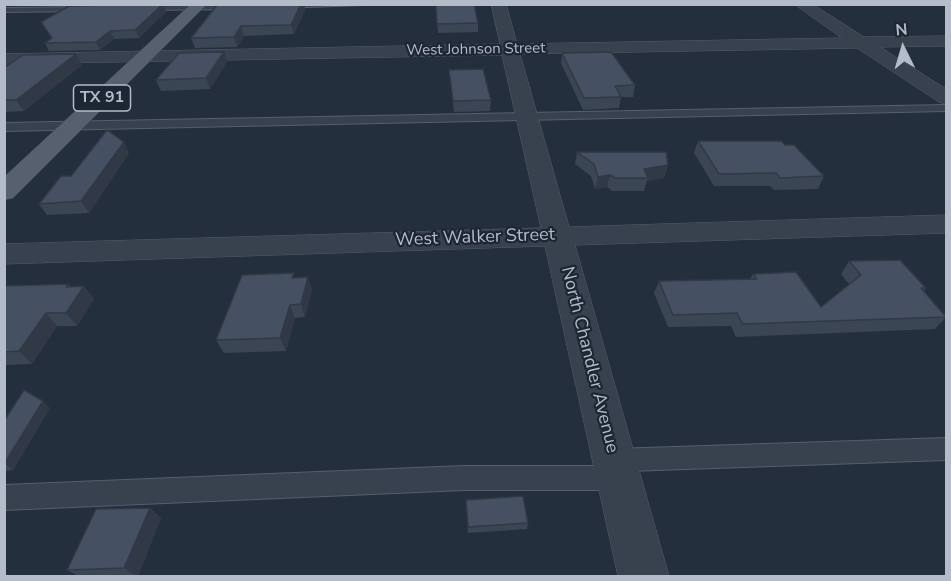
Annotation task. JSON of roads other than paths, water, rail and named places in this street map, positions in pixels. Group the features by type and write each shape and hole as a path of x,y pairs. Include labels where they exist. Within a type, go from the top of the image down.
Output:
{"main road":[{"name":"TX 91","path":"4,192 199,6"}],"street":[{"name":"North Chandler Avenue","path":"498,4 644,576"},
{"path":"801,4 946,98"},
{"name":"West Johnson Street","path":"4,59 946,41"},
{"name":"West Walker Street","path":"4,254 946,224"}],"lane":[{"path":"269,6 388,4"},
{"path":"129,8 245,7"},
{"path":"4,10 95,9"},
{"path":"4,127 946,108"},
{"path":"4,498 464,478 946,449"}]}
